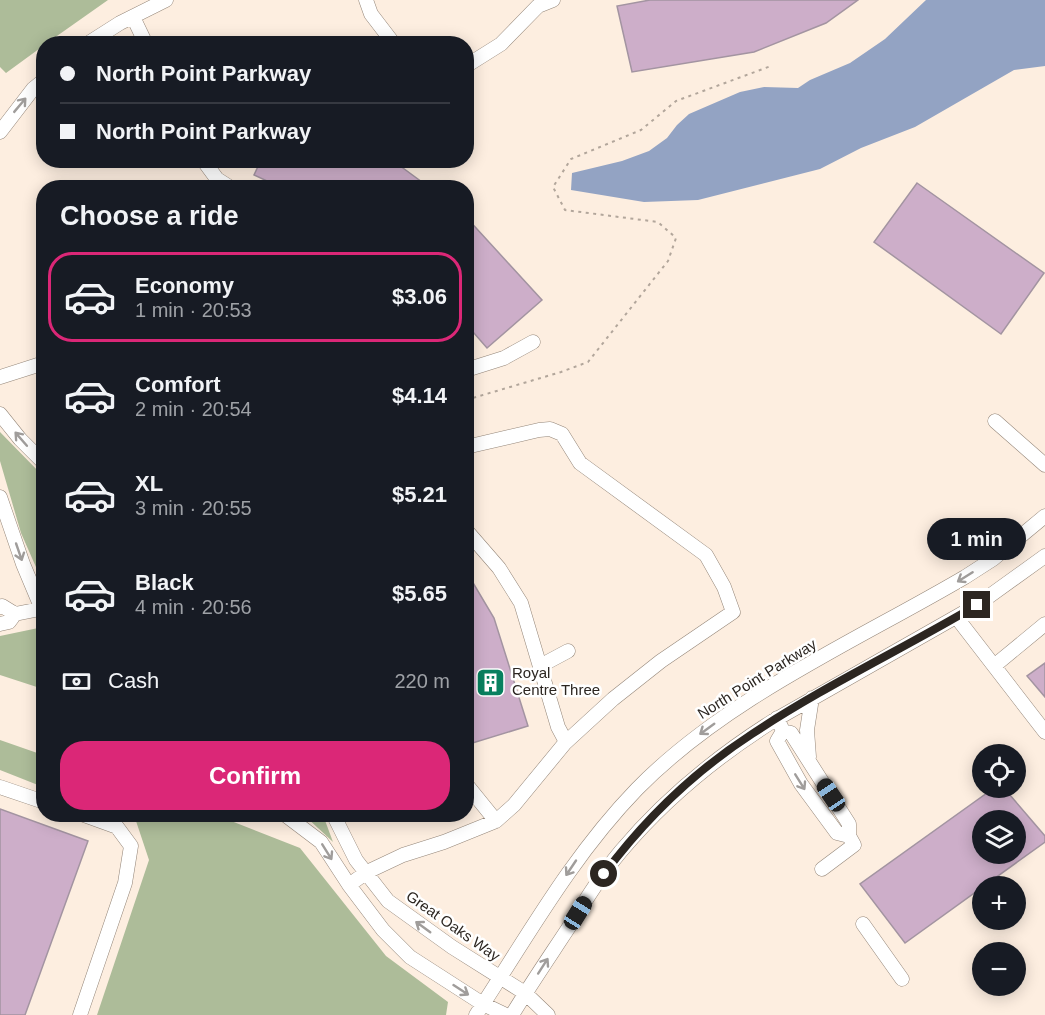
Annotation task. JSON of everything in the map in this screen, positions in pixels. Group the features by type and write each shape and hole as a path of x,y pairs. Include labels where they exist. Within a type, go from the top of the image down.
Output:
{"street":[{"path":"100,36 166,0"},
{"path":"366,0 371,14 388,36"},
{"path":"474,61 501,44 538,6 553,0"},
{"path":"133,16 142,36"},
{"path":"0,132 36,87"},
{"path":"209,168 219,180"},
{"path":"474,367 504,358 533,342"},
{"path":"0,377 36,366"},
{"path":"0,414 36,455"},
{"path":"995,421 1045,465"},
{"path":"349,885 367,872 403,855 444,842 496,821 514,805 566,742 613,699 661,661 734,612 724,587 706,555 580,463 562,434 550,429 539,430 474,445"},
{"path":"0,497 36,596"},
{"name":"North Point Parkway","path":"479,1010 591,841 637,789 676,753 705,730 760,693 965,577 993,559 1045,516"},
{"path":"474,539 509,581 520,603 558,727 566,742"},
{"path":"512,1015 604,874 642,828 692,779 750,735 957,618 1007,585 1045,556"},
{"path":"0,607 15,614 36,612"},
{"path":"0,624 9,622 15,614"},
{"path":"957,618 1045,732"},
{"path":"994,666 1045,624"},
{"path":"540,666 568,651"},
{"path":"810,762 807,730 812,698"},
{"path":"777,718 783,731"},
{"path":"783,731 791,733 849,824 849,836 854,844 822,869"},
{"path":"783,731 777,741 801,784 837,832 849,836"},
{"path":"0,787 36,799"},
{"path":"474,794 496,821"},
{"path":"80,1015 125,883 131,846 117,827 103,822"},
{"path":"295,822 321,842 349,885 383,930 410,957 479,1010 506,1015"},
{"name":"Great Oaks Way","path":"337,822 356,860 388,901 452,947 525,993 548,1015"},
{"path":"863,924 902,979"}],"path":[{"path":"474,398 588,362 668,261 676,238 658,222 565,210 553,187 571,159 641,130 676,101 771,66"}],"green space":[{"path":"0,0 108,0 57,36 36,36 36,51 6,73 0,67"},
{"path":"0,432 36,469 36,567 21,533 0,461"},
{"path":"36,628 36,687 0,675 0,636"},
{"path":"0,740 36,753 36,784 0,770"},
{"path":"136,822 234,822 300,848 386,956 448,1002 446,1015 97,1015 149,860"},
{"path":"312,822 326,822 333,842"}],"water":[{"path":"926,0 1045,0 1045,66 1014,70 915,127 861,148 820,169 698,200 644,202 571,190 572,173 622,161 649,151 667,138 689,114 740,92 764,87 798,88 810,80 850,63 885,39"}],"building":[{"path":"650,0 858,0 826,23 754,52 632,72 617,6"},
{"path":"257,168 403,168 419,180 265,180 254,175"},
{"path":"917,183 1044,273 1001,334 874,242"},
{"path":"474,226 542,300 487,348 474,333"},
{"name":"Royal Centre Three","path":"474,584 494,618 528,726 474,743"},
{"path":"1045,663 1045,697 1027,676"},
{"path":"980,798 1013,798 1023,810 972,810 972,864 1015,864 998,876 972,876 972,895 905,943 860,884"},
{"path":"0,809 88,841 25,1015 0,1015"},
{"path":"1026,814 1045,836 1045,842 1026,856"}],"place":[{"name":"Royal Centre Three","path":"491,682"}],"route":[{"path":"604,874 666,803 692,779 750,735 977,605"}]}
